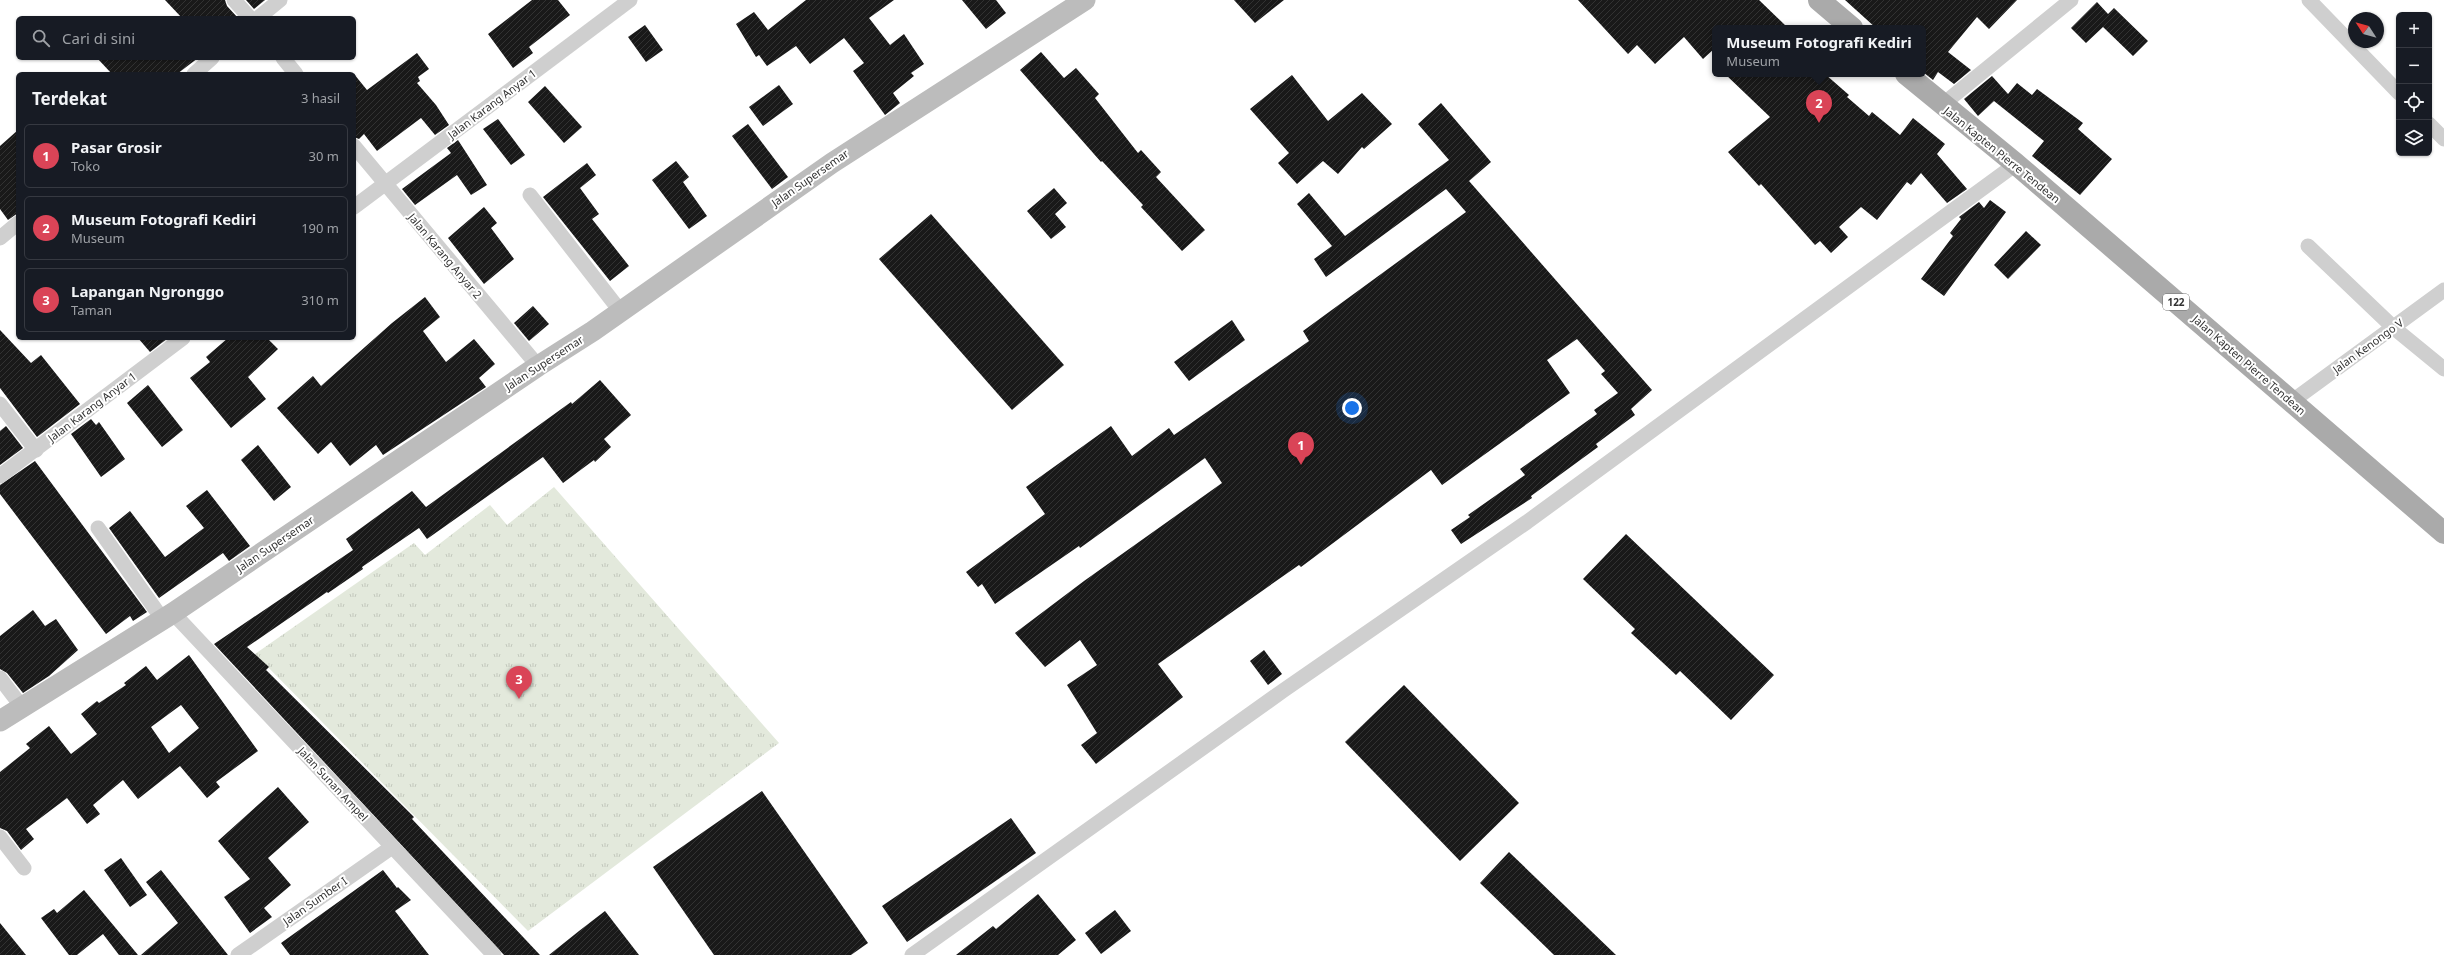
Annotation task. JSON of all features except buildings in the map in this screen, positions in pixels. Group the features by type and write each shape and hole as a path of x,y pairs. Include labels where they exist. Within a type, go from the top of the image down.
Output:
{"main road":[{"name":"Jalan Supersemar","path":"0,721 168,616 538,366 622,312 832,163 1085,0"},
{"path":"1819,0 1848,25"},
{"name":"Jalan Kapten Pierre Tendean","path":"1909,77 2016,164 2444,533"}],"street":[{"path":"234,0 248,16"},
{"path":"260,16 280,0"},
{"name":"Jalan Karang Anyar 1","path":"356,206 630,0"},
{"path":"1942,105 2072,0"},
{"path":"2309,0 2396,90"},
{"path":"196,72 210,60"},
{"path":"285,60 294,72"},
{"path":"2432,127 2444,139"},
{"name":"Jalan Karang Anyar 2","path":"356,148 538,366"},
{"path":"912,955 1284,690 1527,522 2016,164"},
{"path":"530,195 622,312"},
{"path":"0,238 16,225"},
{"path":"2308,246 2394,328 2444,369"},
{"name":"Jalan Kenongo V","path":"2291,402 2444,290"},
{"name":"Jalan Karang Anyar 1","path":"0,476 180,340"},
{"path":"0,404 36,450"},
{"name":"Jalan Sunan Ampel","path":"98,528 168,616 392,847 494,955"},
{"path":"0,678 22,706"},
{"path":"0,837 24,868"},
{"name":"Jalan Sumber I","path":"238,955 392,847"}],"green space":[{"path":"554,487 779,743 528,931 255,654 414,543 425,555 490,505 507,525"}],"place":[{"name":"Museum Fotografi Kediri","path":"1819,123"},
{"name":"Pasar Grosir","path":"1301,465"},
{"name":"Lapangan Ngronggo","path":"519,699"}]}
